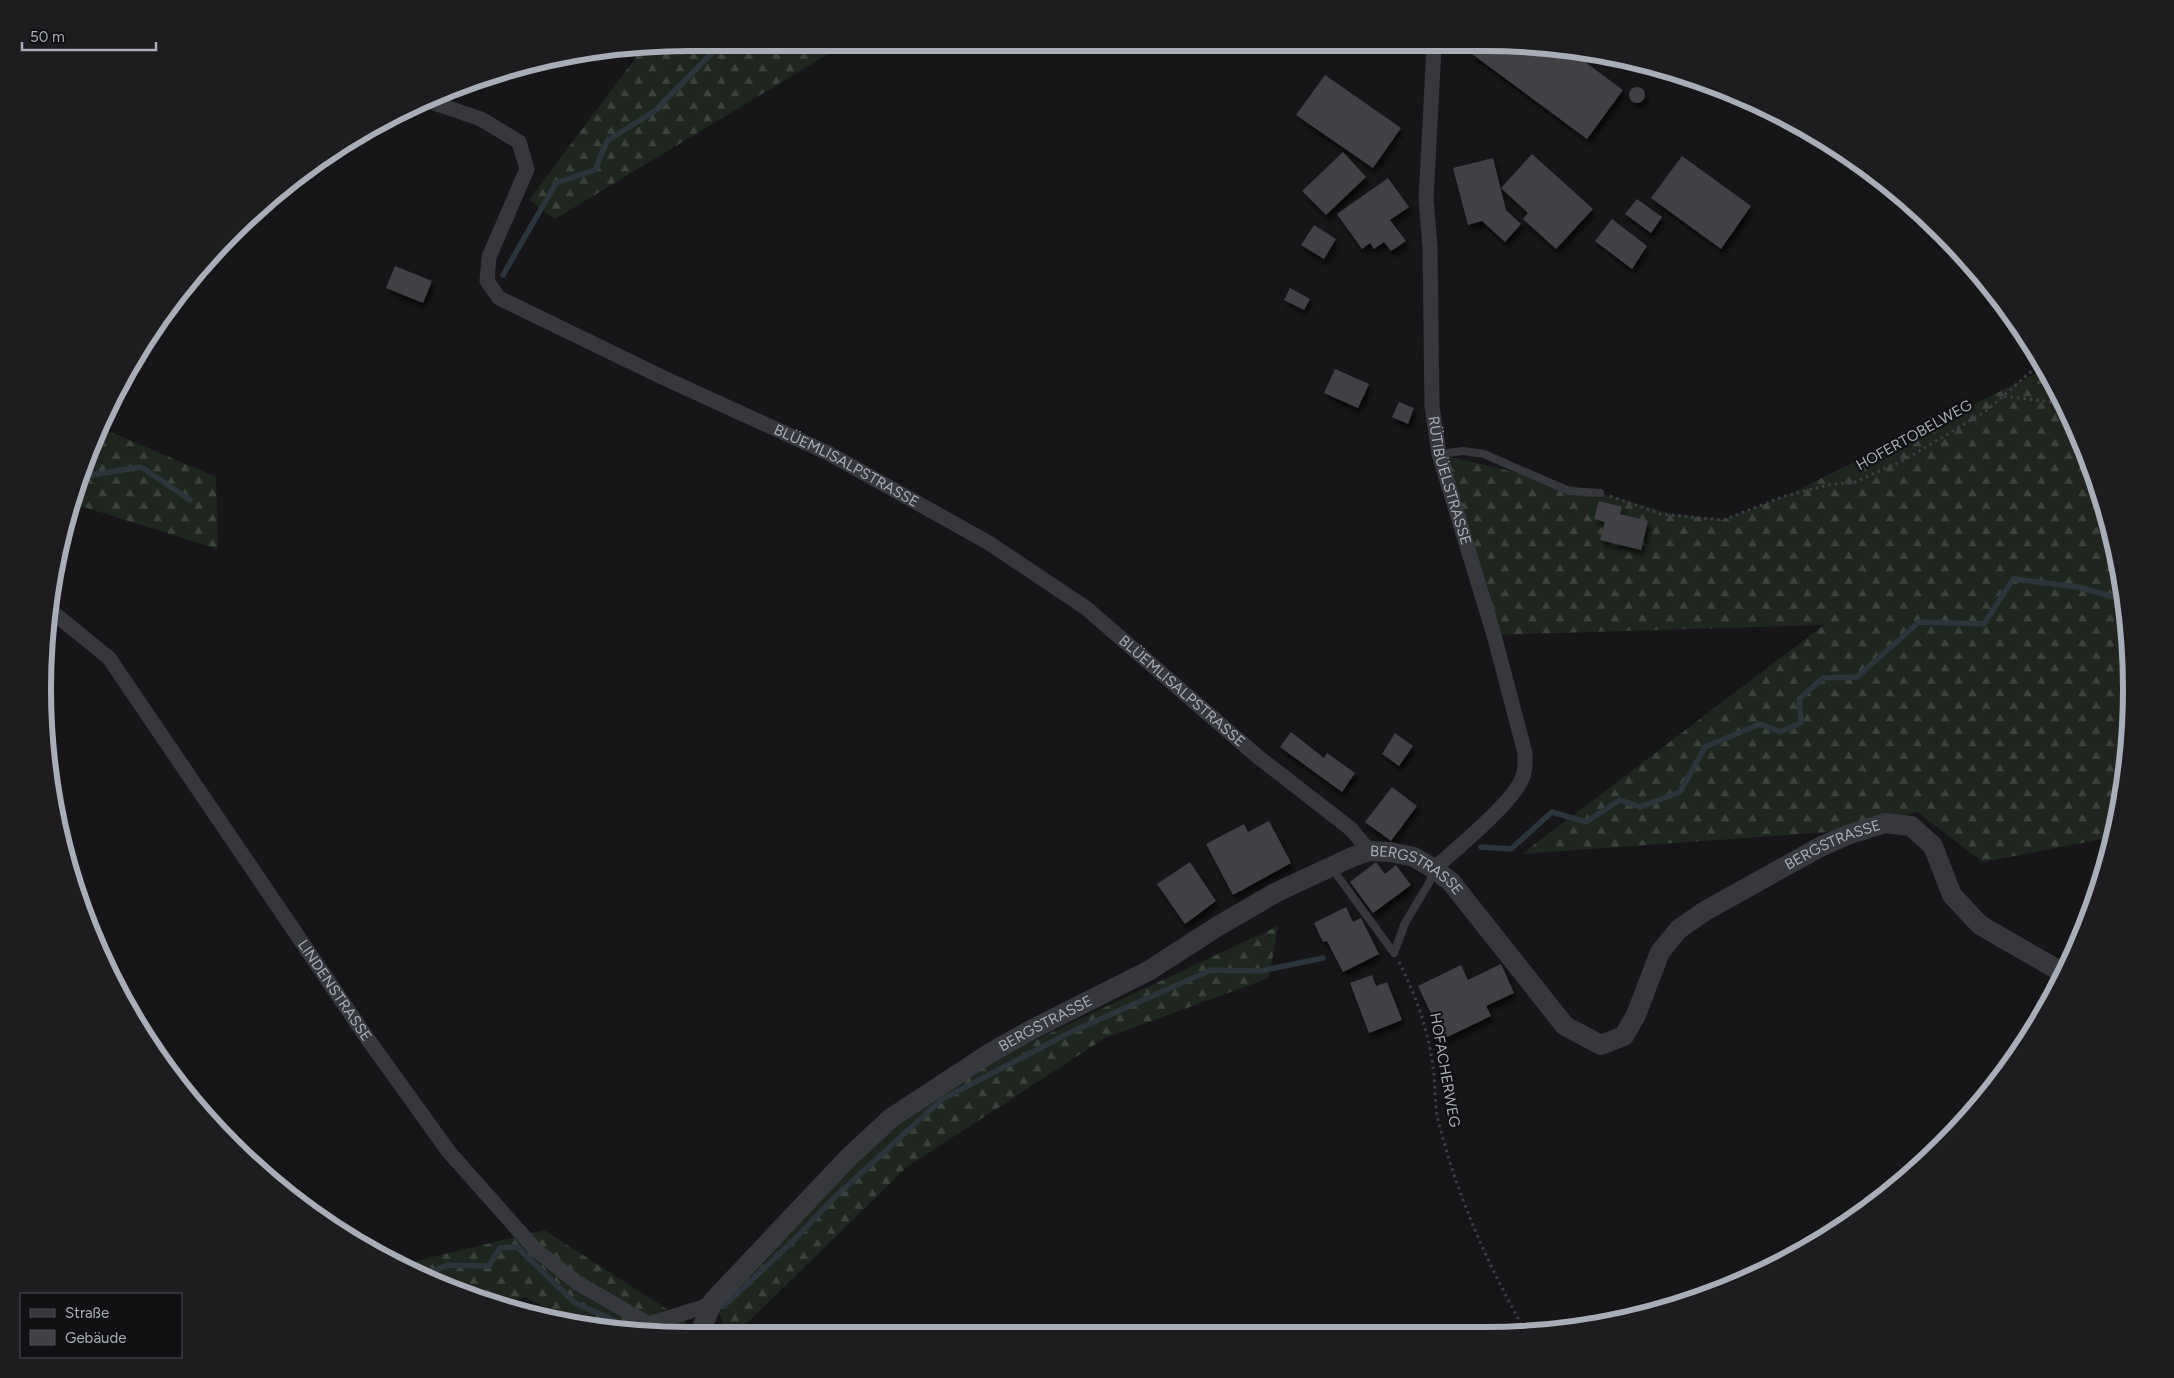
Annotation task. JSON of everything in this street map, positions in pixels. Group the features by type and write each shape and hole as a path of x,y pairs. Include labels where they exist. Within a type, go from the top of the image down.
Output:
{"street":[{"name":"RÜTIBÜELSTRASSE","path":"1434,51 1426,199 1430,247 1432,406 1439,454 1494,635 1525,753 1526,770 1520,784 1499,808 1434,869"},
{"name":"BLÜEMLISALPSTRASSE","path":"436,104 481,119 519,142 527,169 489,257 487,281 499,298 664,378 828,453 989,543 1086,608 1257,756 1351,830 1369,851"},
{"name":"LINDENSTRASSE","path":"56,615 109,658 367,1038 449,1152 535,1249 576,1282 651,1325"},
{"name":"BERGSTRASSE","path":"702,1327 709,1305 848,1158 891,1118 990,1053 1031,1030 1150,970 1276,892 1330,865 1369,851 1390,852 1414,857 1434,869 1466,899 1565,1026 1601,1045 1624,1036 1636,1015 1660,952 1679,929 1706,911 1820,847 1848,835 1886,823 1911,826 1933,846 1952,895 1980,925 2058,970"},
{"path":"658,1326 709,1305"}],"lane":[{"path":"1439,454 1463,451 1484,454 1569,491 1600,493"},
{"path":"1330,865 1394,953"},
{"path":"1394,953 1405,923 1430,883 1434,869"}],"path":[{"name":"HOFERTOBELWEG","path":"1600,493 1661,514 1722,520 1785,496 1832,484 1853,484 1906,459 1986,412 2036,368"},
{"path":"2004,396 2054,402"},
{"name":"HOFACHERWEG","path":"1394,953 1425,1023 1433,1068 1438,1122 1457,1184 1476,1232 1508,1300 1523,1325"}],"green space":[{"path":"689,51 833,51 555,219 529,200 639,54"},
{"path":"2038,373 2057,407 2089,484 2101,524 2117,606 2123,689 2121,731 2117,772 2104,839 1983,862 1917,812 1842,831 1522,854 1824,625 1494,635 1439,454 1600,493 1672,514 1723,520 1785,496"},
{"path":"107,430 216,477 218,549 79,505"},
{"path":"1278,926 1269,978 1105,1038 907,1167 746,1324 740,1327 725,1327 713,1301 848,1158 971,1070"},
{"path":"544,1230 687,1322 686,1327 606,1321 554,1312 525,1297 512,1301 484,1293 410,1262"}],"building":[{"path":"1474,51 1527,53 1581,59 1623,90 1587,139 1472,54"},
{"path":"1325,75 1401,128 1373,168 1296,115"},
{"path":"1634,87 1640,87 1645,92 1643,101 1634,103 1629,98 1629,92"},
{"path":"1343,152 1366,177 1326,215 1302,191"},
{"path":"1532,154 1593,209 1556,249 1523,219 1528,213 1501,188"},
{"path":"1682,156 1751,206 1721,249 1651,198"},
{"path":"1493,158 1506,210 1521,224 1505,242 1482,221 1468,225 1453,168"},
{"path":"1388,178 1409,207 1390,220 1406,241 1391,251 1384,242 1374,249 1370,243 1362,249 1337,214"},
{"path":"1637,199 1662,217 1651,233 1625,214"},
{"path":"1612,219 1647,246 1632,269 1595,241"},
{"path":"1314,225 1336,239 1324,259 1301,245"},
{"path":"395,266 432,281 423,303 386,288"},
{"path":"1290,288 1310,299 1304,310 1284,300"},
{"path":"1335,369 1369,384 1358,408 1324,393"},
{"path":"1399,402 1414,408 1408,424 1392,417"},
{"path":"1599,501 1622,507 1620,514 1648,521 1641,550 1600,540 1605,522 1594,519"},
{"path":"1291,732 1324,758 1327,753 1355,773 1342,792 1280,747"},
{"path":"1395,733 1413,746 1399,766 1382,754"},
{"path":"1392,787 1417,806 1391,841 1365,822"},
{"path":"1269,821 1291,863 1233,895 1206,844 1244,824 1248,832"},
{"path":"1190,862 1216,901 1185,924 1157,884"},
{"path":"1376,862 1385,874 1396,865 1411,885 1373,913 1350,882"},
{"path":"1346,907 1353,922 1361,918 1379,954 1343,972 1327,941 1323,942 1314,923"},
{"path":"1501,964 1514,993 1486,1006 1491,1016 1443,1039 1418,986 1461,965 1468,980"},
{"path":"1372,975 1376,986 1387,982 1402,1020 1369,1033 1350,983"}],"waterway":[{"path":"503,275 556,183 595,170 607,141 656,110 714,51"},
{"path":"88,476 141,467 190,500"},
{"path":"1481,847 1511,849 1552,812 1586,822 1620,800 1640,807 1680,792 1705,747 1760,724 1780,732 1801,723 1799,699 1823,678 1857,677 1919,622 1984,624 2013,579 2078,587 2116,597"},
{"path":"724,1306 789,1245 835,1197 941,1100 1069,1033 1211,970 1260,971 1323,958"},
{"path":"431,1272 448,1265 489,1266 500,1248 517,1247 575,1303 618,1322"}]}
